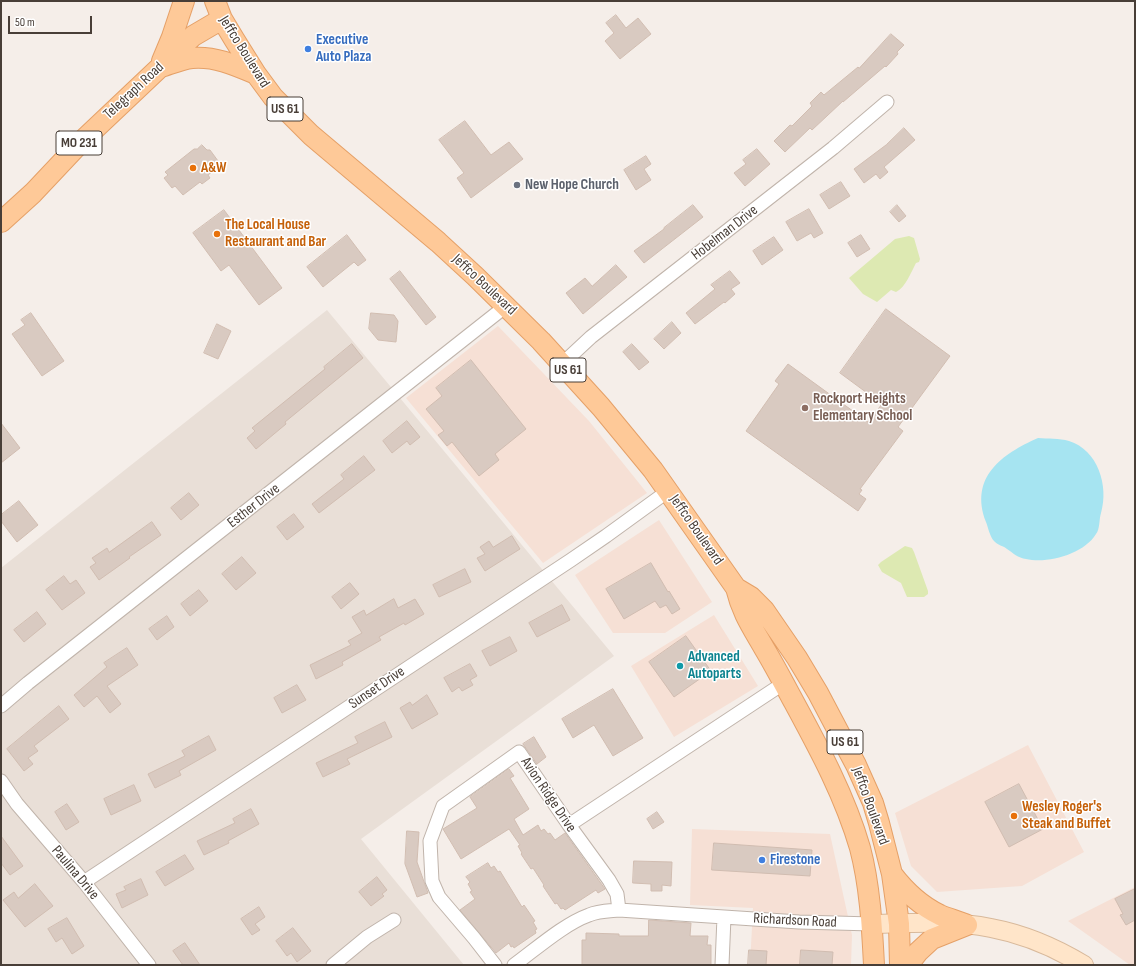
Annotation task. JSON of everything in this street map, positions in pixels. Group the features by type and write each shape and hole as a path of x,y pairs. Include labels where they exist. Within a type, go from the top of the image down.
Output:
{"main road":[{"path":"160,67 184,1"},
{"name":"Telegraph Road","path":"1,222 33,194 82,141 193,36 218,10"},
{"name":"Jeffco Boulevard","path":"218,10 256,74 273,97 306,130 399,211 438,242 506,306 601,407 668,491 736,588 746,619 784,683 837,785 850,819 860,848 865,873 872,924 874,965"},
{"path":"160,67 191,58 202,58 225,61 256,74"},
{"name":"Jeffco Boulevard","path":"736,588 751,596 764,610 797,658 825,705 856,765 873,803 883,835 892,874 899,924 900,965"},
{"path":"892,874 915,899 940,915 967,925"},
{"name":"Richardson Road","path":"872,924 967,925 992,928 1041,943 1084,965"},
{"path":"908,965 918,952 932,939 967,925"}],"street":[{"name":"Hobelman Drive","path":"562,364 591,337 833,148 887,102"},
{"name":"Esther Drive","path":"1,706 28,683 506,306"},
{"name":"Sunset Drive","path":"84,882 588,548 668,491"},
{"path":"568,826 784,683"},
{"name":"Avion Ridge Drive","path":"495,965 439,897 432,881 430,841 443,806 519,752 568,826 609,880 617,894 620,910"},
{"name":"Paulina Drive","path":"1,781 17,804 84,882 149,965"},
{"name":"Richardson Road","path":"514,965 575,921 589,914 620,910 856,925 872,924"},
{"path":"722,965 724,917"},
{"path":"333,965 367,937 394,920"}],"shaded area":[{"path":"327,310 614,656 361,839 464,965 1,965 1,568"},
{"path":"498,326 589,421 647,493 543,563 406,398"},
{"path":"659,520 712,602 665,633 613,633 575,575"},
{"path":"714,615 758,686 674,737 631,666"},
{"path":"1028,745 1084,852 1022,886 937,892 911,866 895,813"},
{"path":"692,829 830,834 852,935 851,965 750,965 753,908 690,905"},
{"path":"1135,887 1135,965 1130,965 1068,921"}],"green space":[{"path":"909,236 914,238 920,259 919,262 916,263 903,287 896,292 891,290 877,302 863,294 849,278 895,239"},
{"path":"905,546 912,548 914,552 928,591 928,594 924,597 907,597 901,583 882,572 878,565"}],"water":[{"path":"1038,438 1069,441 1087,452 1099,470 1103,492 1103,503 1096,534 1083,547 1074,552 1055,559 1045,560 1023,558 997,544 990,535 982,506 982,492 985,480 992,469 1012,452"}],"building":[{"path":"616,15 626,28 638,18 651,34 620,59 605,41 614,33 606,23"},
{"path":"891,34 904,45 897,52 898,54 886,67 885,66 843,101 812,130 810,128 785,152 774,141 812,106 810,103 821,92 824,95 858,67 859,68"},
{"path":"465,121 491,155 509,142 523,159 471,198 457,178 464,173 439,140"},
{"path":"904,128 915,140 884,167 888,172 880,179 876,174 864,183 854,169 886,145"},
{"name":"A&W","path":"202,145 207,150 210,150 221,165 208,175 210,178 202,184 200,182 183,195 175,186 172,188 164,178 168,175 165,172 194,149 197,149"},
{"path":"757,149 770,164 745,186 734,173 746,164 743,160"},
{"path":"646,156 651,164 644,169 651,180 636,190 624,170"},
{"path":"841,182 850,196 829,209 820,195"},
{"path":"693,205 703,217 644,263 634,251"},
{"path":"897,205 906,216 899,222 890,212"},
{"path":"809,209 823,233 814,238 811,233 797,241 786,222"},
{"path":"224,210 282,288 259,305 229,265 221,271 193,233"},
{"path":"347,235 366,260 358,266 354,262 323,287 307,267"},
{"path":"861,235 870,249 857,257 848,243"},
{"path":"774,237 783,250 762,265 753,251"},
{"path":"616,265 627,277 583,314 566,293 585,278 592,286"},
{"path":"400,271 436,317 426,325 390,279"},
{"path":"730,271 740,283 731,289 735,294 695,324 686,313 715,289 711,285"},
{"name":"Rockport Heights Elementary School","path":"886,309 950,356 898,427 903,431 860,489 862,490 859,494 866,499 858,511 746,431 779,384 775,381 788,364 868,422 882,404 840,373"},
{"path":"31,313 64,361 42,376 12,334 25,325 21,320"},
{"path":"371,313 394,315 398,321 396,342 378,340 369,329"},
{"path":"672,322 681,333 664,349 654,339"},
{"path":"217,324 231,331 218,359 204,353"},
{"path":"352,344 363,358 285,422 286,424 256,449 247,438 255,431 252,428 325,369 324,367"},
{"path":"632,344 649,362 639,370 623,352"},
{"path":"471,360 526,429 495,454 499,460 479,476 452,442 447,446 438,435 444,431 426,409 442,396 436,388"},
{"path":"407,421 420,437 410,445 407,441 392,453 383,441"},
{"path":"1,423 20,448 1,463"},
{"path":"364,456 375,470 319,513 312,504 344,479 341,475"},
{"path":"189,493 199,505 181,520 171,508"},
{"path":"19,501 38,525 17,542 1,521 1,515"},
{"path":"294,514 304,527 287,540 277,527"},
{"path":"152,522 161,535 99,580 90,567 96,563 92,558 107,548 109,552"},
{"path":"512,536 520,549 485,571 477,558 485,554 480,547 489,541 493,547"},
{"path":"242,557 256,573 236,590 222,574"},
{"path":"651,563 680,609 672,614 666,605 660,608 655,601 624,619 606,589"},
{"path":"465,569 471,582 439,597 433,585"},
{"path":"64,576 70,584 76,580 85,593 62,610 46,590"},
{"path":"350,583 359,594 341,609 332,597"},
{"path":"199,590 208,601 190,616 181,604"},
{"path":"394,599 398,608 415,599 424,614 379,637 381,640 342,662 343,665 316,679 310,665 351,645 348,641 362,633 352,617 364,610 366,615"},
{"path":"562,605 570,620 537,637 529,623"},
{"path":"37,612 46,624 24,642 14,630"},
{"path":"167,616 174,627 157,640 149,629"},
{"name":"Advanced Autoparts","path":"686,636 711,671 674,697 649,662"},
{"path":"510,637 517,651 490,666 482,651"},
{"path":"127,648 138,665 107,686 121,704 110,713 97,696 84,707 74,695 107,667 104,663"},
{"path":"470,664 477,676 470,680 473,685 462,691 459,687 452,692 444,678"},
{"path":"297,685 306,700 282,713 274,698"},
{"path":"613,689 643,738 613,756 594,725 573,738 562,719"},
{"path":"427,695 438,714 412,729 400,708 410,702 412,705"},
{"path":"59,706 69,719 34,746 38,751 28,758 33,764 24,771 7,749"},
{"path":"385,722 392,737 347,759 350,764 323,777 316,763 358,743 355,737"},
{"path":"209,736 216,750 179,771 181,775 155,788 148,774 185,756 182,751"},
{"path":"534,737 546,757 537,764 523,744"},
{"path":"509,769 514,776 510,778 529,809 514,819 523,835 538,825 541,831 544,829 548,834 550,833 555,840 565,833 605,889 598,893 596,890 565,910 563,908 561,909 557,903 555,904 533,868 531,869 521,854 522,853 518,846 520,845 509,829 461,859 443,829 477,808 470,797"},
{"name":"Wesley Roger's Steak and Buffet","path":"1019,784 1043,829 1009,847 985,802"},
{"path":"134,785 141,801 111,815 104,799"},
{"path":"67,804 79,822 66,830 55,812"},
{"path":"251,809 259,824 228,841 229,843 204,855 197,841 235,823 233,819"},
{"path":"657,812 664,822 653,829 647,819"},
{"path":"407,831 419,832 417,862 428,893 417,897 405,864"},
{"path":"1,836 23,866 10,875 1,863"},
{"name":"Firestone","path":"714,843 812,850 810,876 712,870"},
{"path":"185,855 194,869 165,886 156,872"},
{"path":"634,861 672,862 671,886 662,885 662,891 651,891 651,884 633,883"},
{"path":"488,863 491,868 494,866 498,872 500,871 522,907 524,905 535,921 533,922 537,929 535,930 536,933 514,948 513,946 511,947 509,943 496,953 460,910 475,899 470,892 472,891 468,884 470,882 466,877"},
{"path":"377,877 387,890 382,894 384,896 371,906 359,892"},
{"path":"141,879 148,895 122,908 116,894 126,890 124,887"},
{"path":"35,884 53,906 25,927 3,900 14,892 18,898"},
{"path":"1135,889 1135,920 1126,925 1120,915 1123,914 1115,899"},
{"path":"259,907 265,917 255,924 260,930 252,935 241,919"},
{"path":"67,918 84,946 72,954 62,938 56,942 48,929"},
{"path":"649,920 691,923 690,936 708,936 707,945 711,945 711,965 582,965 582,940 586,940 586,933 619,934 619,936 648,936"},
{"path":"293,928 311,951 297,962 291,953 287,956 276,941"},
{"path":"185,943 200,965 183,965 173,951"},
{"path":"749,950 767,951 766,965 748,965"},
{"path":"801,950 833,952 832,965 800,965"}],"place":[{"name":"Executive Auto Plaza","path":"308,49"},
{"name":"A&W","path":"193,168"},
{"name":"New Hope Church","path":"517,185"},
{"name":"The Local House Restaurant and Bar","path":"217,234"},
{"name":"Rockport Heights Elementary School","path":"805,408"},
{"name":"Advanced Autoparts","path":"680,666"},
{"name":"Wesley Roger's Steak and Buffet","path":"1014,816"},
{"name":"Firestone","path":"762,860"}]}
